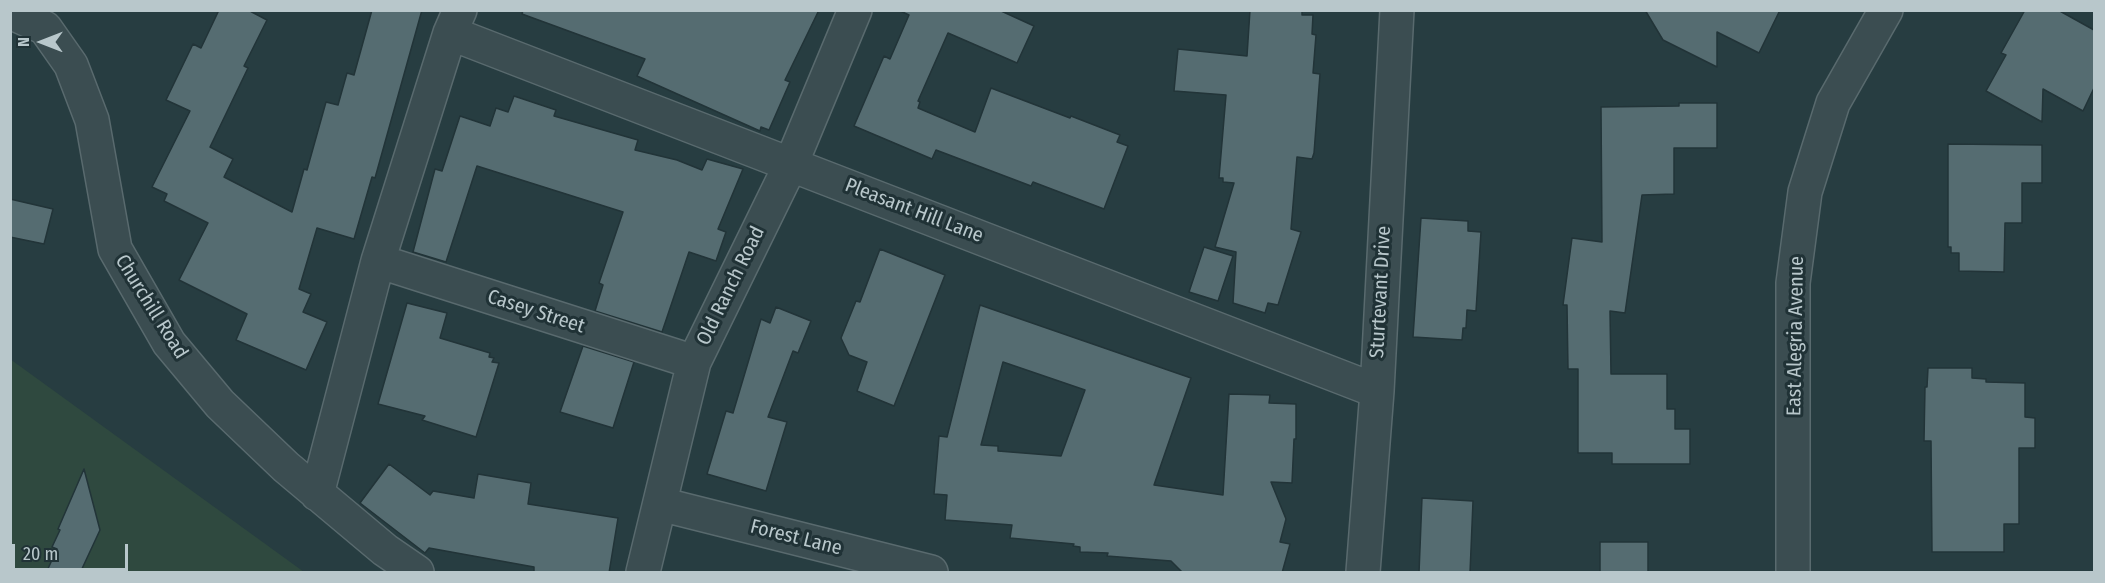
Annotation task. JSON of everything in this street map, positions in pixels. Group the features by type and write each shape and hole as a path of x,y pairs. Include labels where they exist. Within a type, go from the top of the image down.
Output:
{"street":[{"name":"Old Ranch Road","path":"643,573 694,362 791,164 855,10"},
{"name":"Sturtevant Drive","path":"1363,573 1377,391 1397,10"},
{"name":"East Alegria Avenue","path":"1794,573 1794,283 1805,192 1833,103 1886,10"},
{"name":"Churchill Road","path":"10,12 49,19 71,66 92,120 115,249 169,343 220,404 317,494 417,573"},
{"name":"Pleasant Hill Lane","path":"455,22 791,164 1377,391"},
{"path":"317,494 378,261 455,22"},
{"name":"Casey Street","path":"378,261 694,362"},
{"name":"Forest Lane","path":"660,504 931,573"}],"green space":[{"path":"10,359 304,572 11,572"}],"building":[{"path":"219,10 248,10 267,20 244,66 248,68 210,147 233,159 224,177 292,212 304,169 307,170 326,102 338,105 347,73 354,75 372,10 422,10 375,178 372,177 354,239 317,228 299,289 311,294 303,312 327,322 306,370 236,340 247,314 179,280 208,223 164,201 167,194 152,187 190,111 166,100 193,44 201,48"},
{"path":"523,10 819,10 785,80 790,82 769,130 761,127 760,131 637,76 645,59 522,14"},
{"path":"898,10 999,10 1034,26 1017,63 948,33 918,101 920,102 918,108 975,132 991,88 1120,135 1117,142 1128,146 1104,209 1033,182 1031,186 936,150 932,159 854,126 884,56 890,59 909,15"},
{"path":"1250,10 1302,10 1302,15 1313,15 1312,34 1316,35 1313,73 1320,74 1314,153 1312,159 1297,157 1291,229 1301,232 1278,305 1268,303 1265,313 1233,303 1236,252 1215,247 1234,183 1223,182 1223,178 1219,178 1226,95 1174,91 1178,49 1247,56"},
{"path":"1645,10 1780,10 1759,53 1717,32 1717,67 1663,40"},
{"path":"2025,10 2058,10 2094,30 2094,88 2083,111 2043,89 2042,122 1986,91 2006,55 2001,53"},
{"path":"514,96 556,110 554,116 638,140 635,150 677,160 702,170 707,159 743,169 718,229 726,232 716,261 689,252 662,332 595,311 603,285 599,283 623,212 477,166 446,262 413,252 435,169 442,171 460,116 490,126 496,108 508,112"},
{"path":"1679,103 1717,103 1717,148 1674,148 1674,194 1642,195 1625,313 1610,311 1611,374 1667,374 1667,409 1675,409 1675,429 1690,429 1690,464 1612,464 1612,453 1578,453 1578,369 1568,369 1567,305 1563,305 1572,238 1602,242 1601,107 1679,106"},
{"path":"1948,144 2042,145 2042,183 2022,183 2022,223 2005,223 2004,272 1959,271 1959,253 1951,253 1951,247 1948,247"},
{"path":"10,199 53,209 44,244 10,237"},
{"path":"1421,218 1468,221 1468,231 1481,232 1476,311 1467,310 1466,328 1463,328 1462,340 1413,337"},
{"path":"1204,247 1233,256 1218,301 1189,292"},
{"path":"880,249 945,275 894,406 857,391 867,362 849,355 841,338 856,301 860,302"},
{"path":"407,303 447,313 440,338 490,353 489,357 494,358 492,362 499,363 476,437 422,420 425,416 378,404"},
{"path":"980,305 1191,378 1154,485 1223,495 1229,394 1270,395 1269,403 1296,404 1292,483 1271,482 1286,519 1280,542 1290,544 1282,573 1183,573 1171,561 1107,556 1108,553 1080,552 1080,547 1073,546 1074,544 1010,538 1012,525 945,520 947,495 934,494 939,436 947,437","holes":["1003,362 1085,390 1061,456 998,451 998,446 981,445"]},
{"path":"776,307 811,321 798,353 793,351 768,417 787,422 766,491 707,474 726,411 733,413 761,319 770,323"},
{"path":"583,346 634,362 613,428 560,412"},
{"path":"1928,368 1972,368 1972,378 1986,379 1986,382 2025,383 2025,417 2035,418 2035,448 2019,448 2019,524 2004,524 2004,552 1932,552 1931,441 1924,441 1925,387 1927,387"},
{"path":"389,464 430,495 433,491 474,498 478,474 531,483 528,504 618,518 609,573 534,573 534,567 429,548 425,553 360,503"},
{"path":"84,469 100,530 80,573 46,573 57,549 52,547 60,530 58,529"},
{"path":"1422,498 1473,501 1470,573 1419,573"},
{"path":"1600,542 1648,542 1648,573 1600,573"}]}
